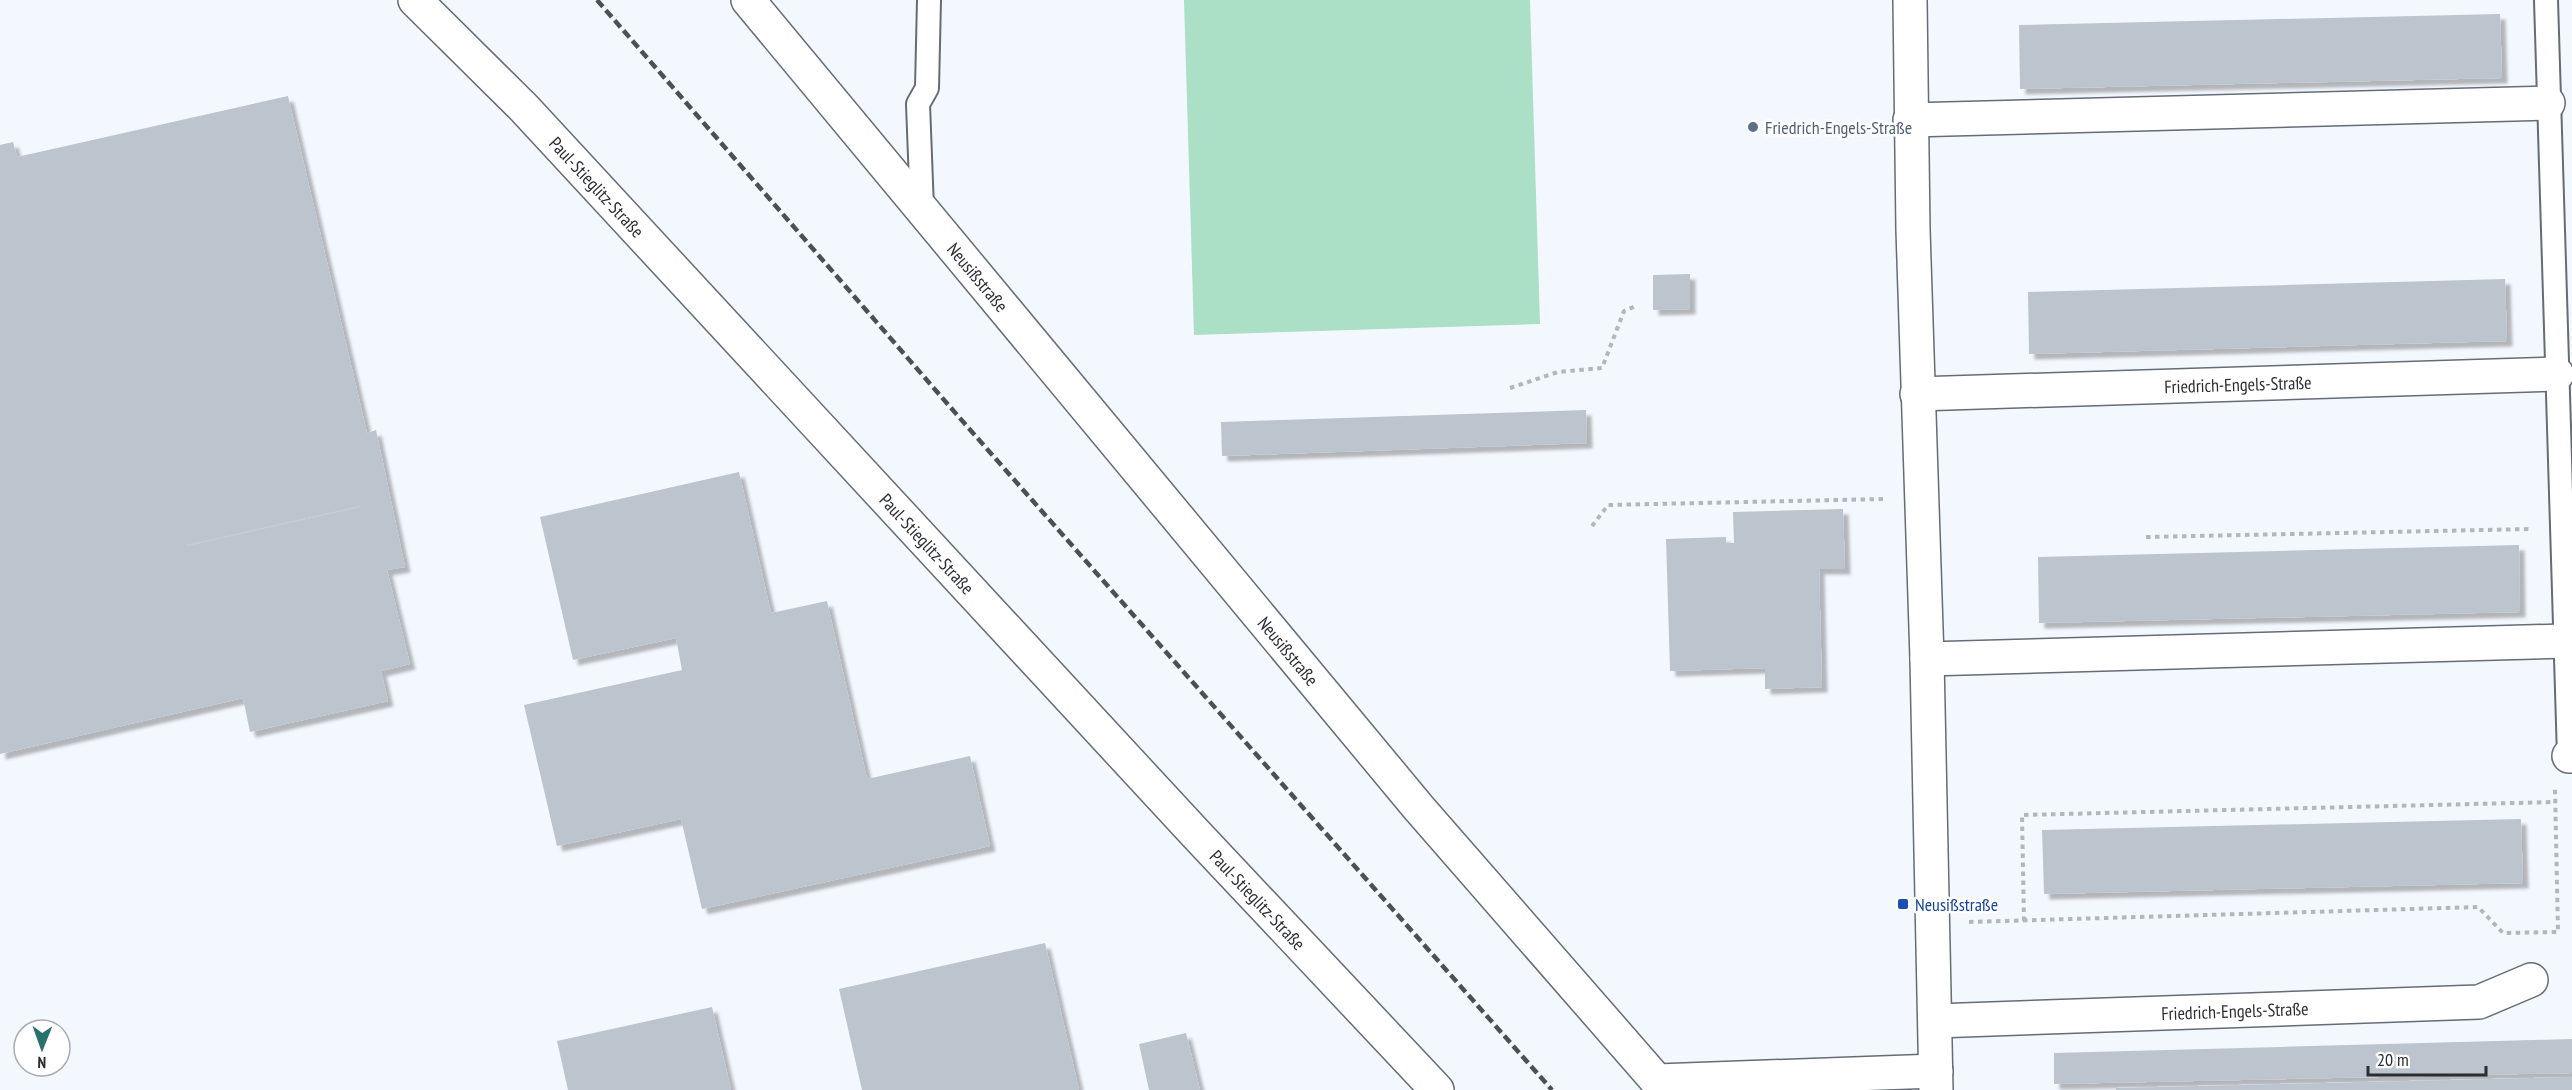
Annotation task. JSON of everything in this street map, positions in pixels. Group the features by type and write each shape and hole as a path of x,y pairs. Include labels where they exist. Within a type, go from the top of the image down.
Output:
{"street":[{"name":"Paul-Stieglitz-Straße","path":"415,0 524,108 1196,834 1437,1090"},
{"name":"Neusißstraße","path":"748,0 1418,807 1657,1081 1936,1081"},
{"path":"1910,0 1917,394 1927,660 1936,1081"},
{"path":"1911,120 2548,103"},
{"name":"Friedrich-Engels-Straße","path":"1917,394 2557,374"},
{"path":"1927,660 2564,641"},
{"name":"Friedrich-Engels-Straße","path":"1935,1021 2479,1002 2531,980"}],"lane":[{"path":"922,209 918,104 927,88 929,0"},
{"path":"2546,0 2564,641 2570,756"}],"path":[{"path":"1510,388 1558,372 1602,368 1624,311 1636,306"},
{"path":"1592,526 1608,505 1921,498"},
{"path":"2145,537 2561,528"},
{"path":"1932,923 2478,907 2503,933 2558,932 2554,769 2570,756"},
{"path":"2024,921 2022,815 2555,802"}],"green space":[{"path":"1184,0 1530,0 1540,324 1194,335"}],"building":[{"path":"2500,14 2502,78 2020,89 2019,25"},
{"path":"288,96 367,433 376,430 405,567 387,570 410,664 381,671 388,701 250,732 243,698 0,754 0,145 13,142 17,157","holes":["360,506 360,507 187,546"]},
{"path":"1690,274 1690,309 1653,310 1653,275"},
{"path":"2505,279 2507,341 2029,354 2028,292"},
{"path":"1586,410 1587,443 1222,456 1221,422"},
{"path":"739,472 771,613 827,601 867,779 970,756 990,846 702,909 681,819 557,846 524,705 682,670 676,638 573,660 540,517"},
{"path":"1843,509 1845,569 1819,569 1822,687 1765,689 1765,668 1670,671 1666,539 1726,537 1726,543 1734,543 1733,512"},
{"path":"2519,545 2520,612 2039,623 2038,557"},
{"path":"2521,819 2523,883 2044,894 2042,830"},
{"path":"1045,943 1079,1090 862,1090 839,989"},
{"path":"712,1007 731,1090 568,1090 557,1041"},
{"path":"1186,1033 1200,1090 1149,1090 1139,1044"},
{"path":"2572,1039 2572,1073 2054,1084 2054,1053"},
{"path":"2572,1077 2572,1090 2116,1090 2116,1088"}],"railway":[{"path":"597,0 958,416 1552,1090"}],"place":[{"name":"Friedrich-Engels-Straße","path":"1753,127"},
{"name":"Neusißstraße","path":"1903,904"}]}
